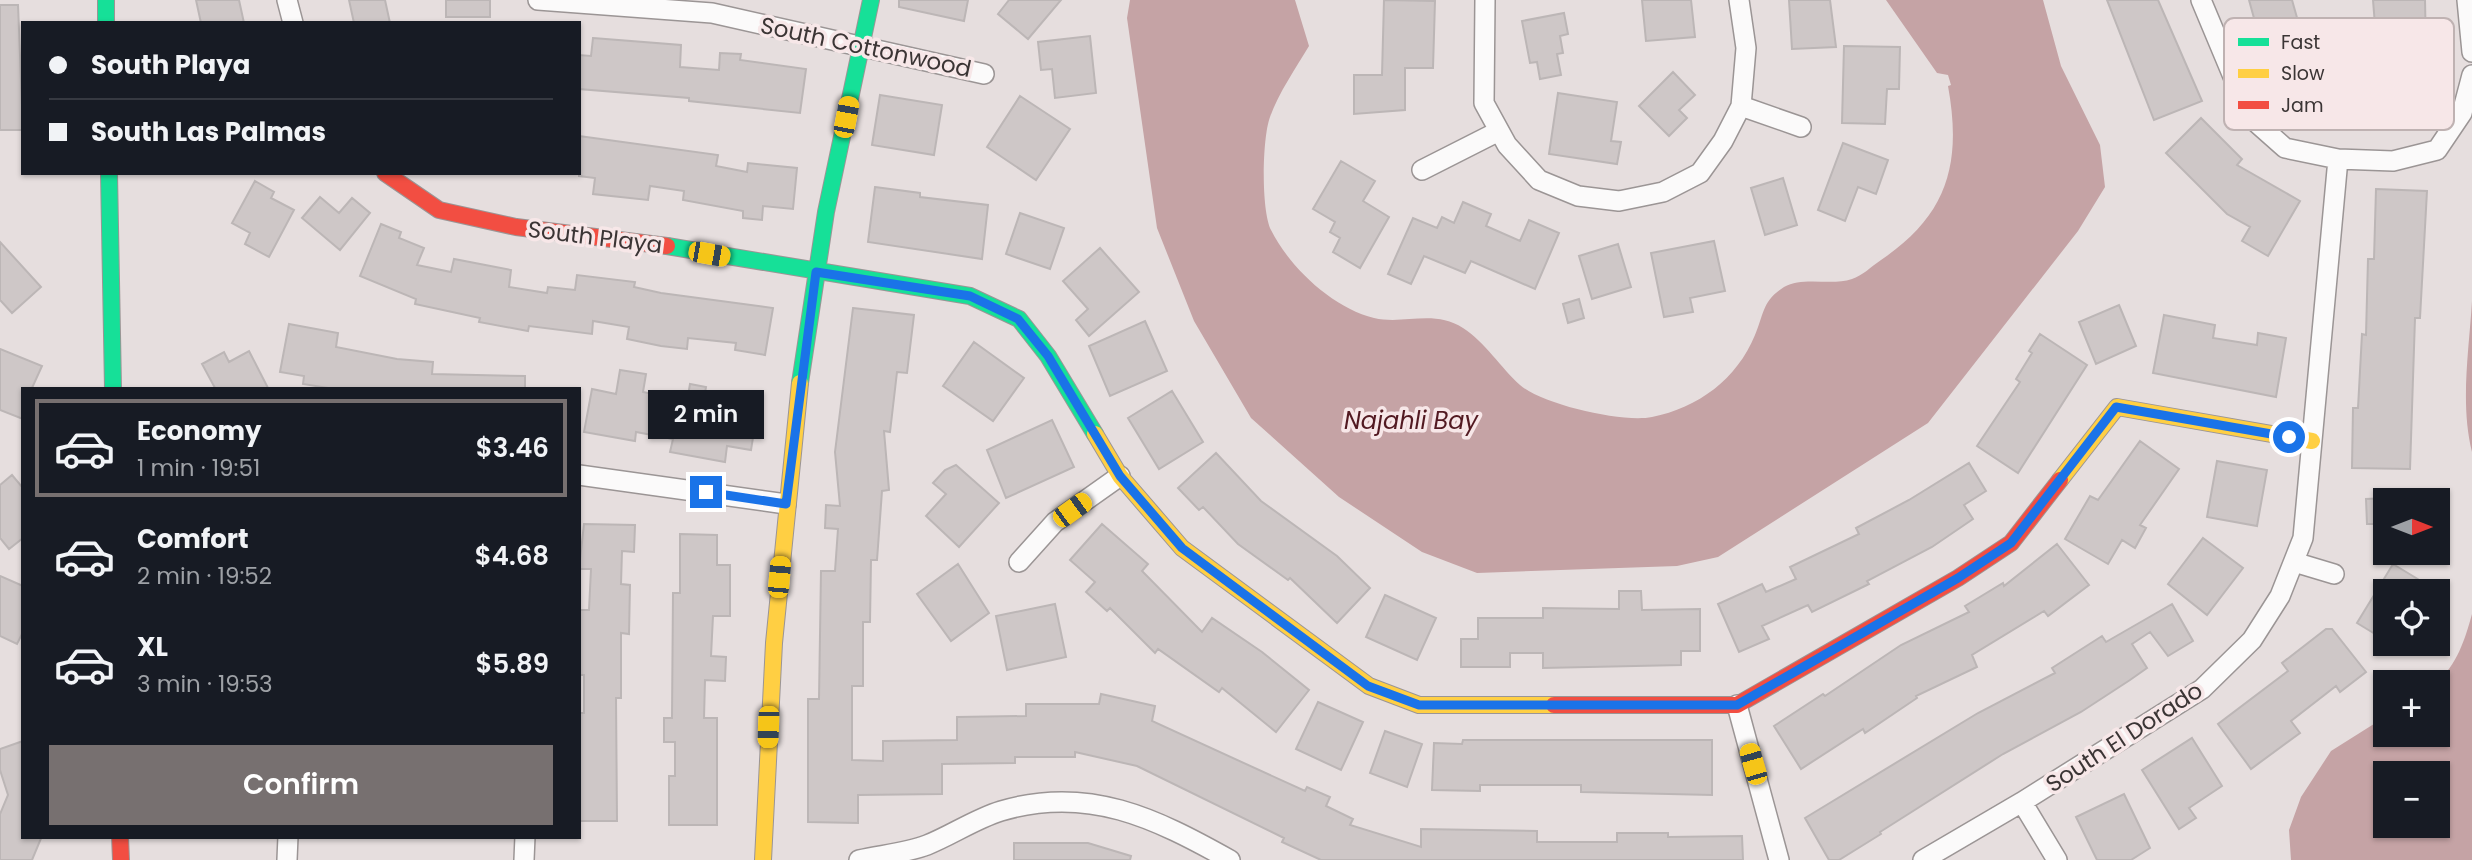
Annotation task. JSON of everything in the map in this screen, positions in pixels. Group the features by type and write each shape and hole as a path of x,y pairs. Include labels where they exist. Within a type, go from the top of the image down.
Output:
{"street":[{"path":"106,0 106,21"},
{"path":"287,0 292,21"},
{"name":"South Cottonwood","path":"538,0 712,13 984,74"},
{"path":"763,860 770,675 786,504 816,272 871,0"},
{"path":"1485,0 1483,103 1507,145 1539,180 1578,196 1619,201 1663,191 1700,173 1723,141 1741,106 1746,48 1738,0"},
{"path":"2201,0 2224,55"},
{"path":"2467,0 2472,52"},
{"path":"2454,125 2462,113 2472,75"},
{"path":"1741,106 1801,127"},
{"path":"2265,130 2285,148 2338,159 2393,161 2437,150 2451,130"},
{"path":"1422,170 1499,131"},
{"name":"South El Dorado","path":"1923,860 2022,802 2202,689 2252,640 2280,596 2303,538 2338,159"},
{"path":"109,175 113,387"},
{"name":"South Playa","path":"388,175 439,210 516,227 632,240 970,296 1026,313 1048,356 1120,476 1182,548 1368,686 1419,705 1737,705 1958,578 2011,543 2116,407 2312,441"},
{"path":"581,475 786,504"},
{"path":"1018,562 1055,522 1120,476"},
{"path":"2294,562 2334,574"},
{"path":"1737,705 1779,860"},
{"path":"859,860 924,846 1000,811 1062,800 1115,807 1180,832 1230,860"},
{"path":"2022,802 2057,860"},
{"path":"120,839 121,860"},
{"path":"287,860 288,839"},
{"path":"524,860 525,839"}],"water":[{"name":"Najahli Bay","path":"1130,0 1295,0 1309,46 1270,117 1265,141 1264,174 1268,220 1271,230 1289,258 1328,296 1359,313 1385,320 1430,318 1452,322 1479,340 1520,385 1531,392 1564,405 1604,415 1652,417 1685,407 1700,399 1727,378 1738,365 1755,335 1765,308 1777,292 1800,282 1844,281 1859,276 1904,243 1922,225 1945,185 1951,163 1953,139 1948,86 1951,85 1948,75 1937,73 1886,0 2043,0 2061,66 2100,145 2105,187 2078,231 1928,423 1718,557 1677,566 1477,573 1422,552 1339,497 1251,418 1194,321 1157,228 1127,18"},
{"path":"2472,301 2472,452 2466,396"},
{"path":"2472,614 2472,860 2291,860 2289,830 2301,797 2331,751 2373,725 2373,747 2450,747 2448,670 2463,642"}],"building":[{"path":"196,0 239,0 244,21 201,21"},
{"path":"349,0 385,0 390,21 354,21"},
{"path":"446,0 490,0 490,17 446,17"},
{"path":"899,0 968,0 964,21 899,7"},
{"path":"1009,0 1061,0 1028,39 998,14"},
{"path":"1384,0 1435,1 1433,68 1405,68 1405,110 1354,114 1354,75 1382,75"},
{"path":"1642,0 1691,0 1695,37 1646,41"},
{"path":"1789,0 1830,0 1836,47 1792,49"},
{"path":"2107,0 2158,0 2202,101 2154,120"},
{"path":"2249,0 2292,0 2297,18 2254,18"},
{"path":"2373,0 2425,0 2425,18 2374,18"},
{"path":"0,5 18,5 21,130 0,130"},
{"path":"1564,13 1568,34 1560,36 1563,53 1557,54 1561,75 1540,79 1537,62 1530,63 1522,21"},
{"path":"1090,36 1096,93 1055,98 1052,69 1041,70 1038,42"},
{"path":"593,38 681,45 680,67 719,70 720,53 741,54 740,60 806,69 800,113 689,101 689,98 581,89 581,55 591,56"},
{"path":"1844,46 1900,47 1899,89 1887,89 1885,124 1842,123"},
{"path":"1673,72 1695,95 1679,110 1687,118 1669,136 1639,106"},
{"path":"1558,93 1617,102 1611,141 1621,142 1617,164 1549,154"},
{"path":"880,95 942,105 934,155 872,145"},
{"path":"1020,96 1070,129 1036,180 987,147"},
{"path":"2201,118 2242,159 2237,165 2300,201 2268,256 2242,241 2250,227 2227,214 2166,153"},
{"path":"581,136 718,155 716,166 747,172 748,163 797,168 793,209 763,206 762,220 743,218 743,211 683,200 684,191 650,186 648,200 593,194 595,178 579,176"},
{"path":"1843,143 1888,160 1876,194 1858,187 1845,221 1818,210"},
{"path":"1341,161 1375,181 1363,201 1389,217 1360,268 1333,252 1340,238 1330,232 1335,222 1313,209"},
{"path":"1783,178 1797,225 1765,235 1751,188"},
{"path":"255,181 274,192 271,198 294,210 269,257 245,244 250,233 232,223"},
{"path":"875,187 920,193 920,197 988,205 982,259 868,242"},
{"path":"2376,189 2427,191 2420,318 2415,318 2410,469 2352,468 2353,408 2358,408 2362,334 2366,335 2368,259 2374,259"},
{"path":"320,197 339,213 352,198 370,213 340,250 302,218"},
{"path":"1463,202 1491,214 1486,226 1520,241 1529,220 1559,233 1535,289 1471,261 1465,273 1424,256 1411,284 1388,274 1413,218 1437,228 1442,217 1454,223"},
{"path":"1020,213 1064,228 1050,269 1006,254"},
{"path":"381,224 401,232 399,238 424,248 417,265 451,272 454,259 511,270 509,287 547,293 548,287 575,290 577,275 635,282 634,287 661,293 773,308 765,355 735,350 736,343 688,338 687,349 661,346 627,339 629,327 593,321 592,334 529,326 528,331 479,322 480,318 415,304 416,299 360,276"},
{"path":"1714,241 1725,291 1690,298 1693,312 1664,317 1651,253"},
{"path":"0,242 41,287 12,313 0,300"},
{"path":"1618,244 1631,287 1592,299 1579,256"},
{"path":"1100,248 1139,292 1089,336 1076,320 1088,309 1063,281"},
{"path":"1579,299 1584,318 1568,323 1563,304"},
{"path":"2119,305 2136,346 2096,364 2079,322"},
{"path":"853,308 914,315 907,373 897,372 890,432 884,431 889,490 882,491 877,560 871,560 870,622 863,622 863,686 852,686 852,760 883,761 883,741 957,740 957,717 1026,716 1026,704 1099,704 1101,694 1155,706 1152,721 1305,791 1307,787 1330,797 1326,806 1353,819 1350,825 1421,847 1421,829 1537,831 1537,842 1617,842 1617,833 1668,833 1668,837 1742,836 1743,860 1321,860 1282,842 1284,838 1137,766 1075,752 1075,757 1015,757 1015,763 942,764 942,794 858,795 858,823 808,822 808,699 819,699 821,571 835,571 838,529 825,528 826,505 840,506 835,452"},
{"path":"2164,315 2215,325 2213,338 2257,345 2258,333 2286,338 2276,397 2153,373"},
{"path":"1145,321 1167,371 1110,396 1089,346"},
{"path":"289,324 338,333 336,347 397,359 433,362 432,374 525,376 525,387 322,387 303,384 304,376 280,372"},
{"path":"2040,334 2087,365 2018,473 1977,446 2020,382 2016,379"},
{"path":"974,342 1024,378 993,421 943,386"},
{"path":"0,349 42,366 32,387 21,387 21,418 0,410"},
{"path":"249,351 267,387 214,387 202,364 224,352 229,362"},
{"path":"620,370 646,374 643,392 687,401 690,384 706,387 702,410 756,419 751,450 727,446 725,462 670,452 673,439 636,432 635,441 584,432 592,389 616,394"},
{"path":"1172,391 1203,442 1159,469 1128,418"},
{"path":"1052,420 1074,467 1006,498 987,450"},
{"path":"2140,441 2179,469 2140,525 2146,528 2135,548 2122,540 2108,564 2065,539 2090,496 2098,500"},
{"path":"1216,453 1261,501 1337,556 1370,588 1337,623 1290,578 1288,580 1238,544 1203,507 1199,510 1178,488"},
{"path":"2217,461 2267,470 2257,526 2207,517"},
{"path":"1969,463 1986,491 1964,505 1973,519 1932,547 1867,581 1869,584 1812,612 1808,605 1762,626 1769,639 1739,652 1718,604 1762,584 1766,592 1796,579 1790,567 1859,534 1856,528 1909,500"},
{"path":"956,465 999,503 959,547 926,516 946,494 933,483 945,470"},
{"path":"12,475 21,486 21,540 9,549 0,538 0,485"},
{"path":"2366,499 2373,499 2373,524 2367,524"},
{"path":"584,524 635,525 634,552 622,551 621,584 630,585 629,634 621,633 621,698 616,698 617,821 581,821 581,713 584,713 584,675 581,675 581,610 589,610 591,569 581,569"},
{"path":"1102,524 1148,564 1142,571 1202,632 1212,618 1262,652 1309,690 1276,732 1222,688 1219,692 1158,649 1155,653 1110,608 1107,611 1086,592 1095,582 1070,560"},
{"path":"680,534 717,535 717,565 730,565 730,616 713,616 711,656 726,657 725,681 705,680 704,718 717,718 717,825 669,825 669,776 675,776 675,742 664,742 664,718 672,718 673,593 680,593"},
{"path":"2203,538 2243,568 2207,615 2168,584"},
{"path":"2057,544 2089,585 2048,616 2044,611 1972,655 1977,667 1916,696 1917,698 1865,733 1863,729 1801,769 1774,726 1823,694 1825,696 1901,645 1969,612 1965,606 2003,583 2004,586"},
{"path":"958,564 989,613 951,641 917,594"},
{"path":"2395,565 2418,579 2384,579"},
{"path":"0,576 21,585 21,636 17,644 0,636"},
{"path":"1619,591 1641,591 1642,610 1700,609 1700,651 1681,651 1681,665 1543,668 1543,653 1510,653 1510,667 1461,667 1461,639 1478,639 1478,618 1543,618 1543,608 1619,609"},
{"path":"1385,595 1436,618 1417,660 1366,637"},
{"path":"2373,597 2373,633 2357,623"},
{"path":"1055,604 1066,657 1007,670 996,616"},
{"path":"2172,604 2193,641 2168,656 2150,632 2132,644 2147,668 2081,712 2003,754 1839,860 1829,860 1805,818 1978,713 2055,673 2052,668 2102,636 2106,642"},
{"path":"2326,629 2332,629 2366,672 2340,692 2336,686 2291,721 2300,733 2251,769 2218,724 2288,671 2282,663"},
{"path":"1318,702 1363,722 1341,770 1296,749"},
{"path":"1385,731 1422,744 1407,787 1370,773"},
{"path":"2192,738 2222,786 2189,808 2196,818 2179,829 2142,770"},
{"path":"1463,740 1712,740 1712,795 1581,792 1581,785 1480,785 1480,791 1432,790 1434,743 1462,744"},
{"path":"21,742 21,839 41,839 32,860 0,860 0,814 8,795 0,770 0,749"},
{"path":"2124,794 2150,848 2131,860 2097,860 2076,817"},
{"path":"1014,843 1088,843 1131,856 1130,860 1014,860"}],"traffic: fast":[{"path":"106,0 106,21"},
{"path":"800,383 826,212 871,0"},
{"path":"109,175 113,387"},
{"path":"667,246 970,296 1019,319 1048,356 1095,434"}],"traffic: slow":[{"path":"763,860 774,643 800,383"},
{"path":"2060,480 2117,407 2312,441"},
{"path":"1095,434 1120,476 1182,548 1369,686 1419,705 1554,705"}],"traffic: jam":[{"path":"388,175 439,210 516,227 667,246"},
{"path":"1554,705 1737,705 1958,578 2011,543 2060,480"},
{"path":"120,839 121,860"}],"route":[{"path":"706,492 786,504 816,272 970,296 1018,319 1048,356 1120,476 1182,548 1368,686 1419,705 1737,705 1958,578 2011,543 2116,407 2289,437"}]}
